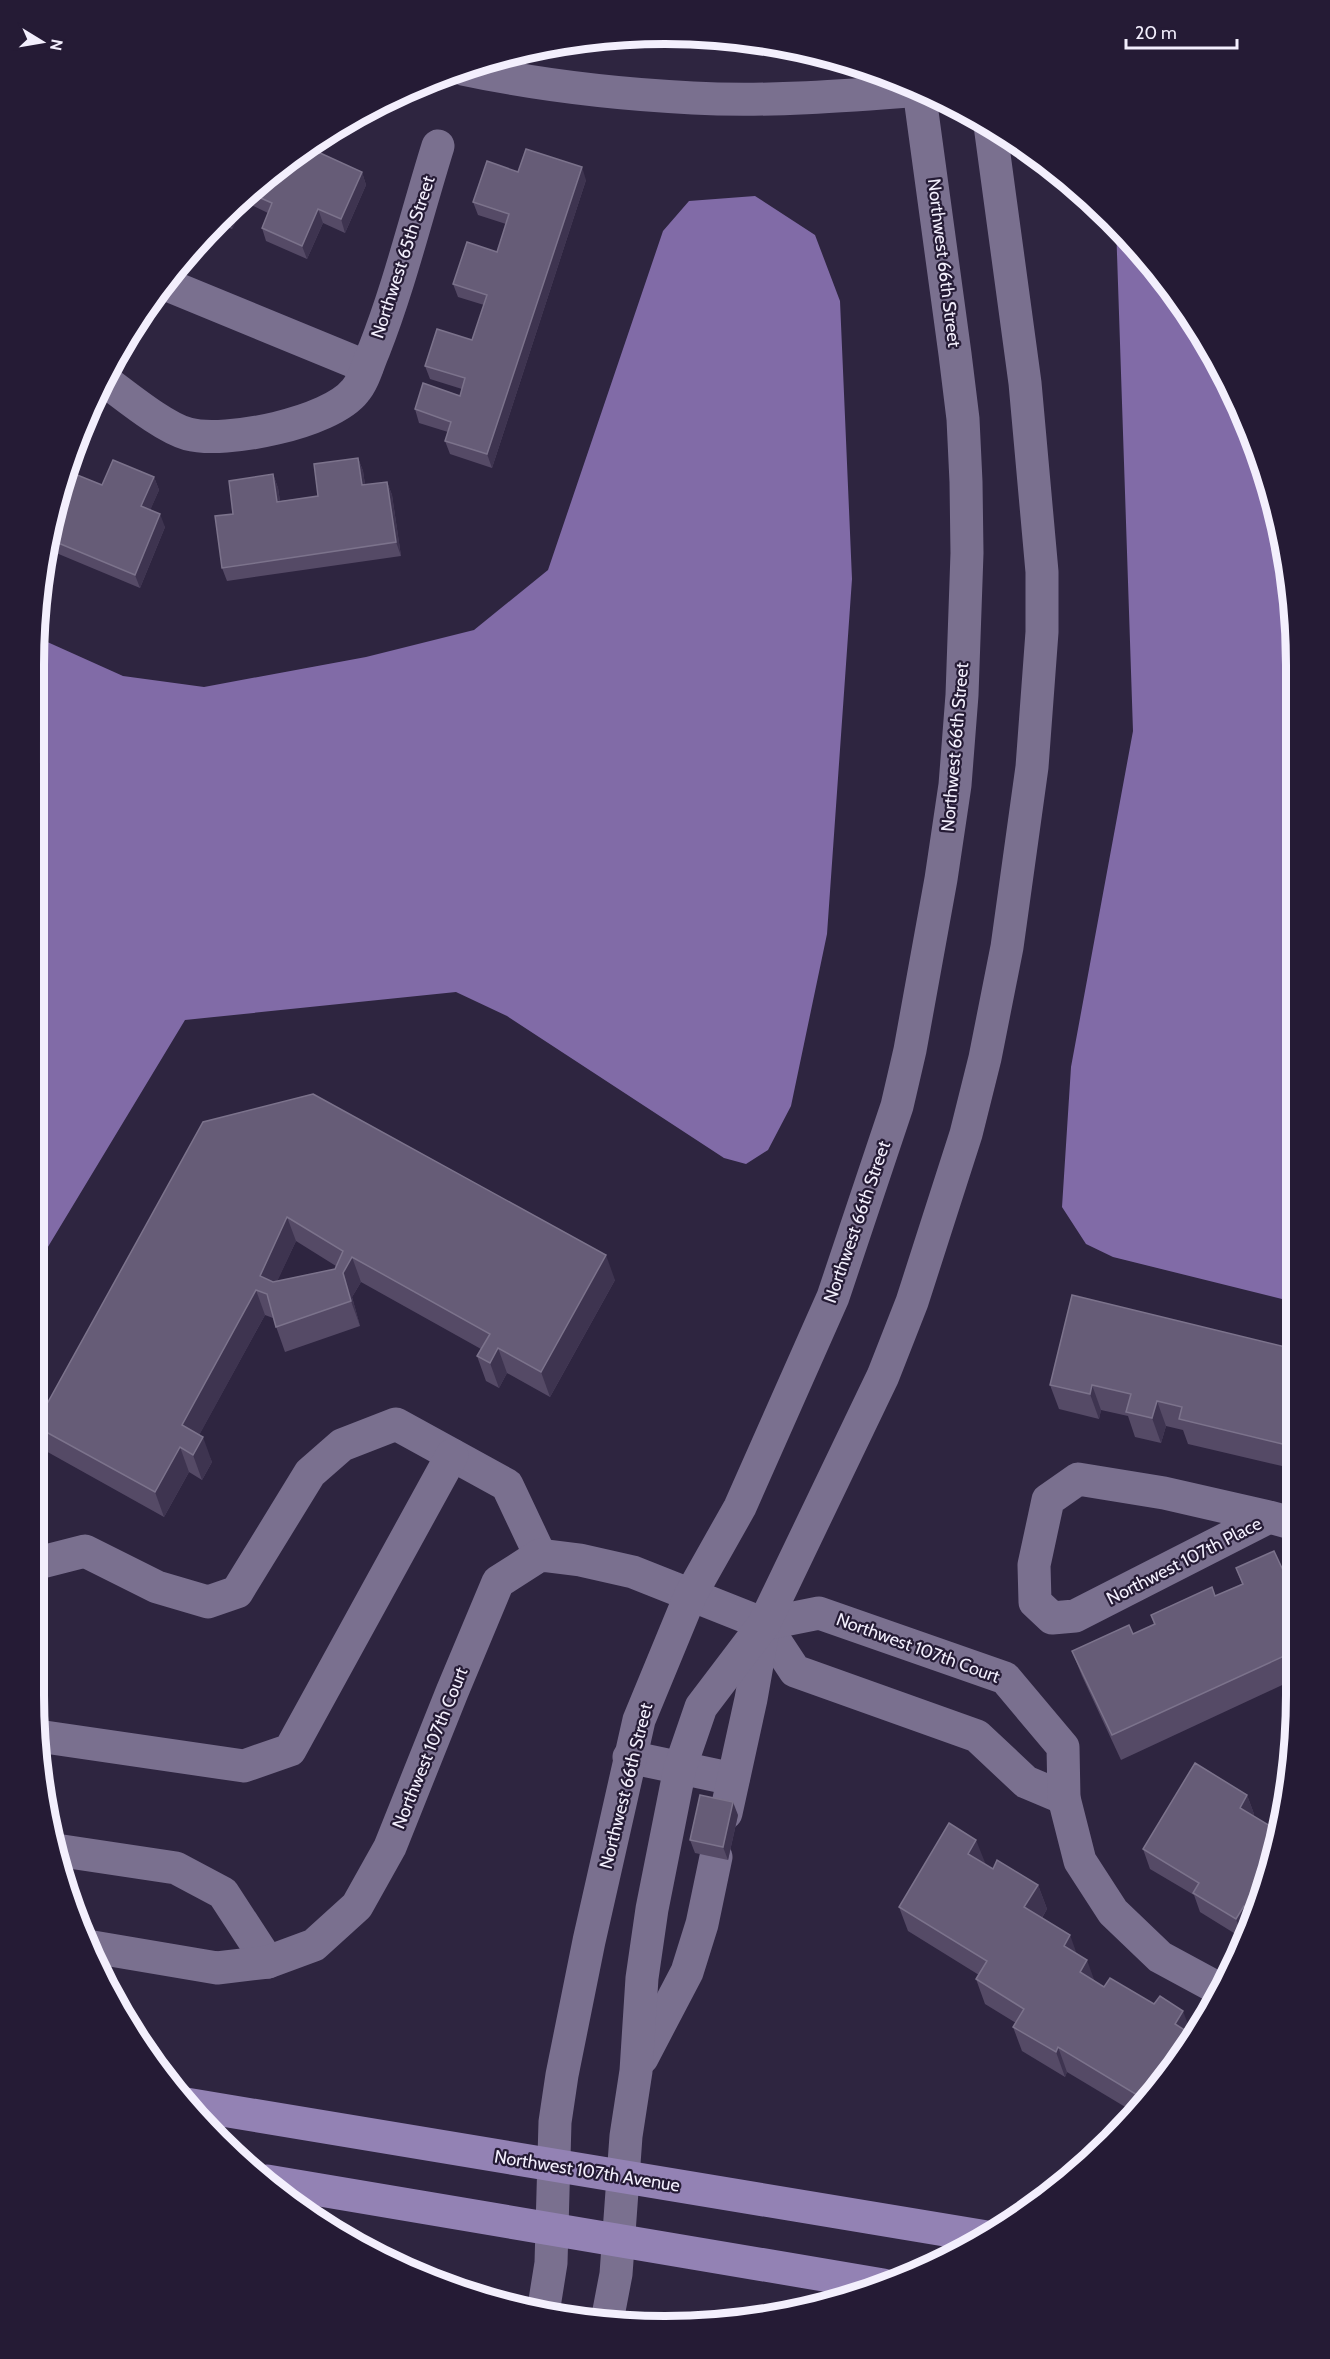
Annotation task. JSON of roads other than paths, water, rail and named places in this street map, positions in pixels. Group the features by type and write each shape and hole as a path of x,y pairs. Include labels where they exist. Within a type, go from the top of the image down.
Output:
{"main road":[{"name":"Northwest 107th Avenue","path":"200,2106 971,2234"},
{"path":"283,2184 867,2282"}],"street":[{"path":"480,72 595,90 694,98 767,99 903,91"},
{"name":"Northwest 66th Street","path":"545,2304 549,2283 555,2122 562,2075 629,1757 646,1701 691,1594 740,1507 833,1297 865,1203 897,1106 910,1050 954,796 962,695 967,553 963,419 921,99"},
{"path":"609,2312 616,2274 622,2176 636,2071 642,1978 652,1909 680,1768 701,1707 764,1624 883,1376 922,1272 966,1134 985,1058 1007,947 1032,767 1039,692 1042,572 1025,383 992,137"},
{"name":"Northwest 65th Street","path":"111,385 186,434 211,437 239,435 289,425 339,405 356,391 381,332 438,146"},
{"path":"172,287 367,367"},
{"path":"44,1561 85,1551 157,1587 208,1602 237,1592 310,1473 342,1445 396,1424 507,1485 540,1555 580,1560 633,1572 764,1624 795,1671 977,1736 1026,1782 1064,1798"},
{"path":"45,1738 244,1766 290,1750 452,1455"},
{"name":"Northwest 107th Place","path":"1078,1479 1164,1493 1282,1521 1075,1616 1052,1618 1035,1602 1034,1566 1048,1500 1078,1479"},
{"name":"Northwest 107th Court","path":"98,1948 218,1968 268,1962 314,1945 357,1906 390,1847 498,1582 540,1555"},
{"name":"Northwest 107th Court","path":"764,1624 819,1613 1005,1678 1063,1747 1064,1798 1080,1860 1113,1912 1160,1957 1213,1986"},
{"path":"726,1813 764,1624"},
{"path":"629,1757 733,1779"},
{"path":"64,1851 176,1868 224,1893 268,1962"},
{"path":"636,2071 687,1972 702,1924 716,1857"}]}
